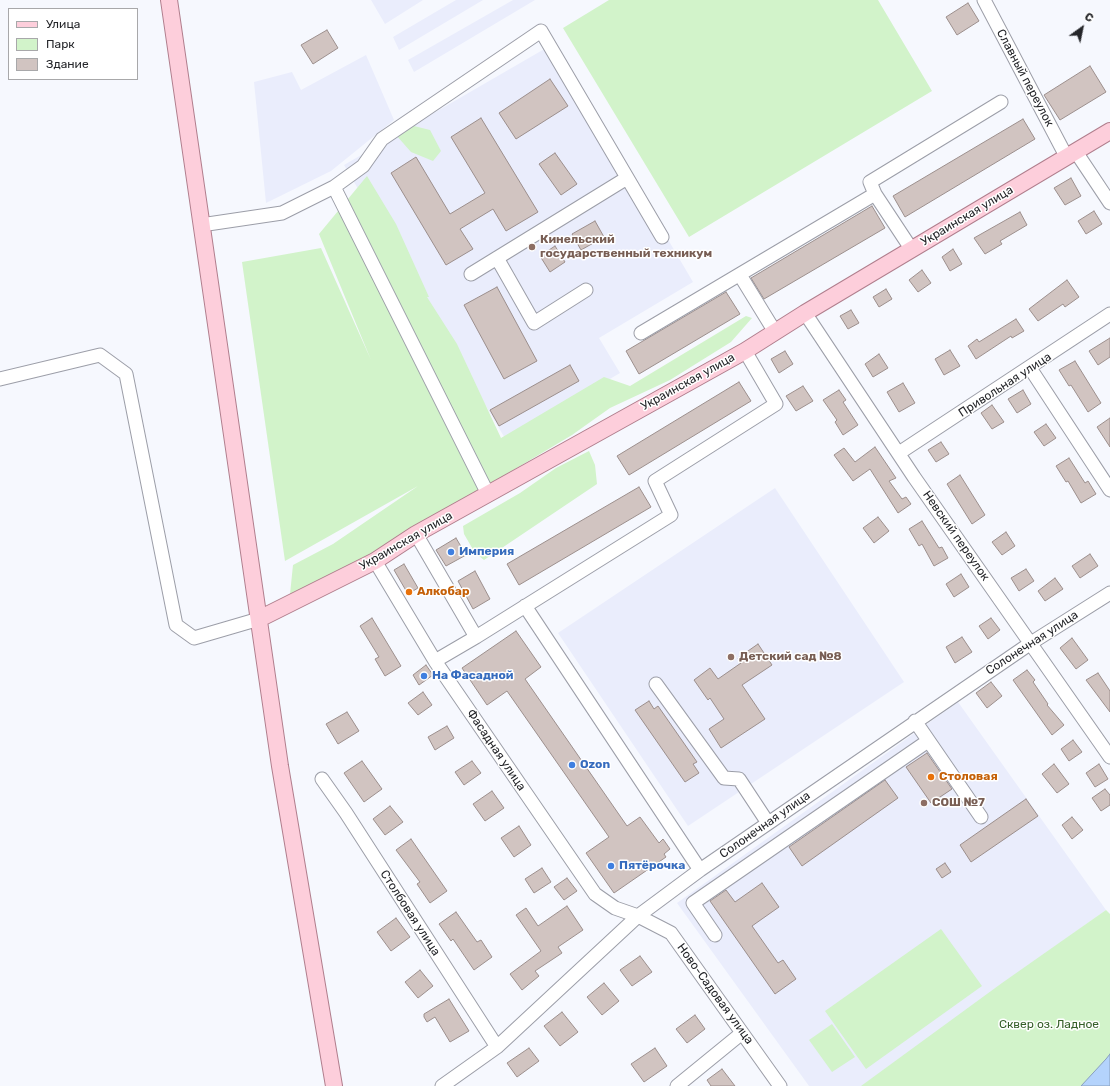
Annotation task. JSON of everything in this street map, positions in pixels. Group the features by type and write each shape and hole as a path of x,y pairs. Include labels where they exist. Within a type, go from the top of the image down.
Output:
{"main road":[{"path":"170,6 280,766 334,1086"},
{"name":"Украинская улица","path":"259,619 375,561 416,534 745,350 1110,131"}],"street":[{"name":"Славный переулок","path":"984,0 1071,154 1110,203"},
{"path":"201,226 282,213 334,187 363,166 382,139 541,30 662,237"},
{"path":"912,250 876,194 870,182 1001,102"},
{"path":"471,274 627,178"},
{"path":"334,187 488,494"},
{"path":"641,333 876,194"},
{"path":"497,258 534,323 586,290"},
{"path":"740,275 774,332"},
{"name":"Невский переулок","path":"805,313 899,453 1110,758"},
{"name":"Привольная улица","path":"899,453 1110,314"},
{"path":"435,661 671,515 655,480 776,404 745,350"},
{"path":"0,379 100,355 126,374 176,625 194,638 259,619"},
{"path":"1030,368 1110,490"},
{"path":"416,534 476,637"},
{"name":"Фасадная улица","path":"375,561 435,661 595,894 615,908 638,916"},
{"name":"Солонечная улица","path":"442,1086 497,1047 638,916 700,870 915,721 1031,643 1110,593"},
{"path":"525,606 700,870"},
{"path":"656,684 724,778 739,779 768,823"},
{"path":"915,721 980,817"},
{"path":"715,934 693,903 928,741"},
{"name":"Столбовая улица","path":"322,779 351,820 497,1047"},
{"name":"Ново-Садовая улица","path":"638,916 671,933 780,1086"},
{"path":"677,1086 742,1033"}],"shaded area":[{"path":"371,0 423,0 385,24"},
{"path":"456,0 483,0 399,50 393,37"},
{"path":"513,0 535,0 414,72 408,60"},
{"name":"Кинельский государственный техникум","path":"553,44 693,282 599,338 620,373 506,440 344,165"},
{"path":"366,55 394,120 331,171 266,203 254,82 292,72 301,90"},
{"name":"Детский сад №8","path":"775,488 904,682 688,826 558,633"},
{"name":"СОШ №7","path":"958,702 1106,910 862,1086 809,1086 677,903"}],"green space":[{"path":"609,0 878,0 932,91 689,237 563,28"},
{"path":"406,124 430,130 441,151 433,161 411,152 396,135"},
{"path":"367,176 396,224 429,297 427,297 457,344 501,438 604,377 630,386 746,316 752,318 731,342 670,380 610,408 572,435 289,604 293,565 333,544 418,486 285,561 242,262 321,248 371,360 319,234"},
{"path":"589,451 595,465 597,484 484,560 475,553 464,534 463,526 520,493 556,468"},
{"name":"Сквер оз. Ладное","path":"1106,910 1110,914 1110,1086 861,1086 1002,983"},
{"path":"941,929 982,986 866,1069 825,1011"},
{"path":"832,1024 855,1057 832,1072 809,1040"}],"water":[{"path":"1110,1054 1110,1086 1081,1086 1106,1059"}],"building":[{"path":"968,3 979,21 957,35 946,17"},
{"path":"327,30 338,48 313,64 301,45"},
{"path":"1090,66 1106,92 1060,120 1044,95"},
{"path":"550,79 568,106 516,139 499,113"},
{"path":"481,118 538,212 506,231 493,209 460,229 473,249 446,265 391,173 416,157 450,214 485,193 451,137"},
{"path":"1023,119 1035,139 905,217 893,196"},
{"path":"555,153 577,184 561,195 539,164"},
{"path":"1071,178 1081,196 1065,205 1054,188"},
{"path":"872,206 885,228 764,299 751,278"},
{"path":"1094,211 1102,224 1086,234 1078,221"},
{"path":"1020,212 1027,225 1000,241 1002,244 985,254 974,238"},
{"path":"595,221 604,237 581,250 572,234"},
{"path":"555,246 565,262 550,272 540,256"},
{"path":"953,249 962,264 950,271 942,257"},
{"path":"922,270 931,283 918,292 909,280"},
{"path":"1067,280 1079,297 1065,307 1063,304 1038,321 1029,309"},
{"path":"497,287 537,361 504,379 464,305"},
{"path":"886,289 892,299 879,307 873,297"},
{"path":"726,292 740,314 639,374 626,351"},
{"path":"851,310 859,323 848,329 840,316"},
{"path":"1016,319 1024,331 1012,338 1011,336 976,359 968,346 977,339 979,342"},
{"path":"1110,338 1110,357 1098,365 1089,351"},
{"path":"950,350 960,366 944,375 935,359"},
{"path":"785,351 793,364 779,373 771,359"},
{"path":"879,354 888,368 873,377 865,364"},
{"path":"1075,361 1101,403 1088,412 1071,385 1069,386 1059,370"},
{"path":"570,365 579,381 499,426 490,410"},
{"path":"739,382 751,401 629,475 617,456"},
{"path":"903,383 915,403 899,412 887,392"},
{"path":"803,386 813,401 796,411 786,396"},
{"path":"839,390 846,400 843,402 858,425 843,435 835,422 837,420 823,400"},
{"path":"1023,390 1031,404 1017,413 1008,399"},
{"path":"992,405 1004,422 992,429 981,413"},
{"path":"1110,418 1110,447 1097,427"},
{"path":"1046,424 1056,438 1044,446 1034,432"},
{"path":"941,442 949,454 936,462 928,450"},
{"path":"875,447 896,478 889,481 902,499 906,497 911,504 898,513 870,469 853,481 834,455 844,448 855,462"},
{"path":"1069,458 1085,483 1088,481 1096,494 1081,503 1068,481 1066,482 1056,466"},
{"path":"960,475 985,515 972,524 947,484"},
{"path":"639,487 651,507 519,585 507,564"},
{"path":"878,517 889,531 874,543 863,528"},
{"path":"922,521 939,548 942,547 948,558 934,566 922,544 919,546 909,529"},
{"path":"1006,532 1015,546 1002,555 992,542"},
{"path":"456,538 466,555 446,566 436,550"},
{"path":"1090,554 1098,566 1080,578 1072,566"},
{"path":"404,564 418,588 408,594 394,570"},
{"path":"1026,569 1034,581 1019,591 1011,578"},
{"path":"475,571 490,599 473,609 458,581"},
{"path":"961,574 969,587 954,597 946,584"},
{"path":"1055,578 1063,589 1045,601 1038,591"},
{"path":"372,618 401,666 385,676 375,659 379,657 360,626"},
{"path":"991,618 1000,630 988,639 979,626"},
{"path":"516,631 541,667 525,679 627,826 640,817 659,843 663,839 670,849 664,854 666,857 614,893 586,853 609,837 507,691 487,705 462,668"},
{"path":"962,637 972,652 955,663 946,647"},
{"path":"1072,638 1088,660 1076,669 1060,648"},
{"path":"758,644 772,665 742,685 765,719 721,748 709,729 724,719 710,698 708,700 694,680 710,668 718,679 741,663 738,658"},
{"path":"426,665 433,675 419,685 413,675"},
{"path":"1027,670 1035,680 1033,682 1048,704 1047,705 1064,725 1052,735 1013,680"},
{"path":"1098,673 1110,691 1110,712 1086,680"},
{"path":"991,682 1002,696 987,708 976,693"},
{"path":"423,692 432,705 418,715 408,703"},
{"path":"649,701 654,709 658,706 697,762 693,764 699,773 685,782 635,710"},
{"path":"347,712 359,731 338,744 326,724"},
{"path":"447,726 454,738 435,750 428,737"},
{"path":"1073,740 1082,752 1069,761 1061,749"},
{"name":"Столовая","path":"927,753 952,789 931,803 906,767"},
{"path":"362,761 382,789 364,802 344,773"},
{"path":"472,761 481,773 464,785 455,772"},
{"path":"1054,764 1069,784 1057,793 1042,774"},
{"path":"1099,764 1108,779 1095,787 1086,773"},
{"path":"885,780 898,798 802,866 789,847"},
{"path":"1105,789 1110,795 1110,805 1101,811 1092,798"},
{"path":"492,791 504,808 485,821 473,804"},
{"path":"1026,799 1038,816 971,862 960,845"},
{"path":"390,806 403,822 385,835 373,819"},
{"path":"1072,817 1083,830 1072,839 1062,825"},
{"path":"519,826 531,845 514,857 501,838"},
{"path":"411,839 447,891 430,903 417,884 420,882 396,850"},
{"path":"945,863 951,872 942,878 936,869"},
{"path":"542,868 551,882 534,893 525,879"},
{"path":"567,878 577,891 564,900 554,887"},
{"path":"762,883 779,907 752,926 778,963 783,960 796,979 775,994 710,901 726,890 735,902"},
{"path":"567,906 583,930 558,947 562,953 535,971 539,976 522,990 510,974 541,951 516,915 526,908 538,926"},
{"path":"456,912 477,942 481,940 492,957 474,970 453,939 451,941 439,924"},
{"path":"396,918 410,937 391,951 377,932"},
{"path":"640,956 652,972 632,986 620,970"},
{"path":"420,970 433,986 418,998 405,982"},
{"path":"604,983 619,1001 602,1015 587,997"},
{"path":"449,999 469,1031 450,1042 435,1017 427,1022 424,1017 424,1014"},
{"path":"562,1012 578,1032 560,1046 544,1026"},
{"path":"695,1015 705,1029 687,1043 676,1029"},
{"path":"529,1048 539,1061 517,1077 507,1063"},
{"path":"655,1048 667,1066 644,1082 631,1064"},
{"path":"722,1069 735,1086 711,1086 707,1080"}],"place":[{"name":"Кинельский государственный техникум","path":"532,247"},
{"name":"Империя","path":"451,552"},
{"name":"Алкобар","path":"409,592"},
{"name":"Детский сад №8","path":"731,657"},
{"name":"На Фасадной","path":"424,676"},
{"name":"Ozon","path":"572,765"},
{"name":"Столовая","path":"931,777"},
{"name":"СОШ №7","path":"924,803"},
{"name":"Пятёрочка","path":"611,866"}]}
